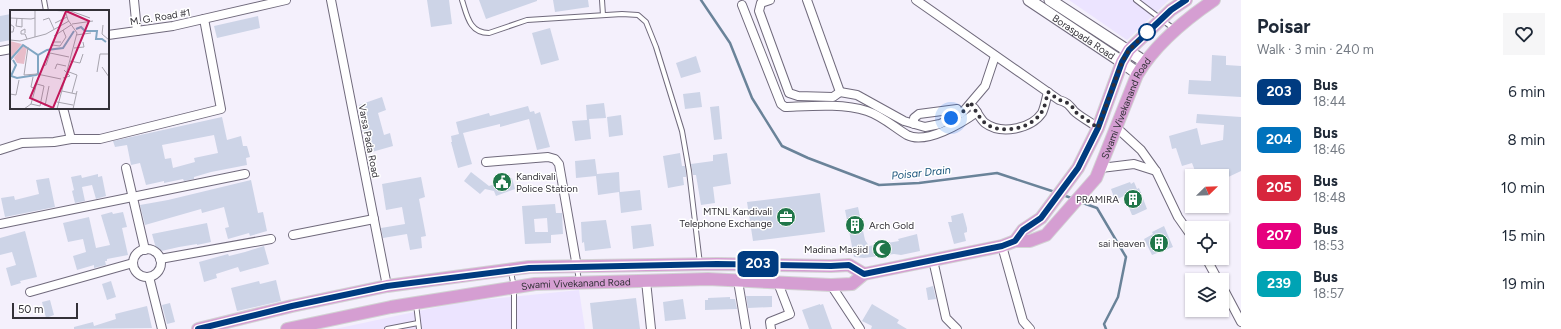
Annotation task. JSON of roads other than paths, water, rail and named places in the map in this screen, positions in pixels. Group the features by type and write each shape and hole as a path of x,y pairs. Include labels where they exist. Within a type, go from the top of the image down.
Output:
{"main road":[{"name":"Boraspada Road","path":"1029,0 1122,62 1137,73 1137,75"},
{"name":"Boraspada Road","path":"1050,0 1129,50 1145,62"},
{"name":"Swami Vivekanand Road","path":"1015,241 1023,230 1041,218 1078,168 1098,128 1122,62 1129,50 1171,10 1186,0"},
{"name":"Swami Vivekanand Road","path":"294,328 416,303 535,284 708,279 831,285 852,284 864,274 1002,246 1015,241 1030,241 1046,235 1052,229 1098,173 1137,75 1145,62 1176,30 1214,0"},
{"name":"Swami Vivekanand Road","path":"198,329 292,306 387,286 529,268 700,264 849,265 864,274"}],"street":[{"path":"134,0 137,31"},
{"name":"M. G. Road #1","path":"109,35 173,26 286,0"},
{"name":"Varsa Pada Road","path":"331,0 387,286"},
{"path":"770,0 761,3 759,11 788,93 798,96 833,97 840,92 857,95 904,121 925,127 940,124 962,113 985,86 995,56"},
{"path":"807,0 840,92"},
{"path":"916,0 1059,100 1072,106 1074,111 1098,128"},
{"path":"742,5 781,104 785,107 831,107 857,109 878,116 909,136 923,137 935,134 964,121 977,112"},
{"path":"0,150 22,143 54,142 71,139 100,139 221,109 204,19"},
{"path":"0,51 10,49"},
{"path":"970,102 985,123 996,127 1010,129 1022,128 1030,124 1042,112 1048,92"},
{"path":"62,109 71,139"},
{"path":"914,124 914,118 919,114 956,109"},
{"path":"1117,128 1141,150 1156,171 1178,217 1185,227"},
{"path":"486,162 548,157 555,159 559,164 577,266"},
{"path":"1098,173 1134,164 1156,171"},
{"path":"126,168 145,250"},
{"path":"0,224 245,174"},
{"path":"293,235 374,220"},
{"path":"160,259 271,239"},
{"path":"1002,246 1023,321 1030,329"},
{"path":"145,250 154,252 160,259 161,263 158,272 149,277 139,274 134,268 137,254 145,250"},
{"path":"933,260 946,318 957,329"},
{"path":"30,292 134,263"},
{"path":"149,277 162,329"},
{"path":"646,281 651,329"},
{"path":"738,281 746,329"},
{"path":"771,329 770,322 790,314 778,282"},
{"path":"831,285 860,329"},
{"path":"1229,299 1241,322"}],"lane":[{"path":"44,0 46,10"},
{"path":"462,0 473,28 482,33 488,33 527,20 622,14 638,16 646,22 656,47 682,131 700,264"},
{"path":"602,0 603,15"},
{"path":"1136,0 1160,20 1176,30"},
{"path":"577,266 579,282"},
{"path":"511,270 514,287 514,329"},
{"path":"416,303 419,329"},
{"path":"387,329 418,323"}],"waterway":[{"name":"Poisar Drain","path":"701,0 730,43 752,98 782,146 808,158 879,185 919,183 997,173 1055,192"},
{"name":"Poisar Drain","path":"1063,195 1074,199"},
{"name":"Poisar Drain","path":"1080,202 1097,208 1126,257 1118,297 1104,324 1106,329"}],"place":[{"name":"Kandivali Police Station","path":"502,182"},
{"name":"PRAMIRA","path":"1133,199"},
{"name":"MTNL Kandivali Telephone Exchange","path":"786,217"},
{"name":"Arch Gold","path":"855,225"},
{"name":"sai heaven","path":"1159,243"},
{"name":"Madina Masjid","path":"882,249"}]}
